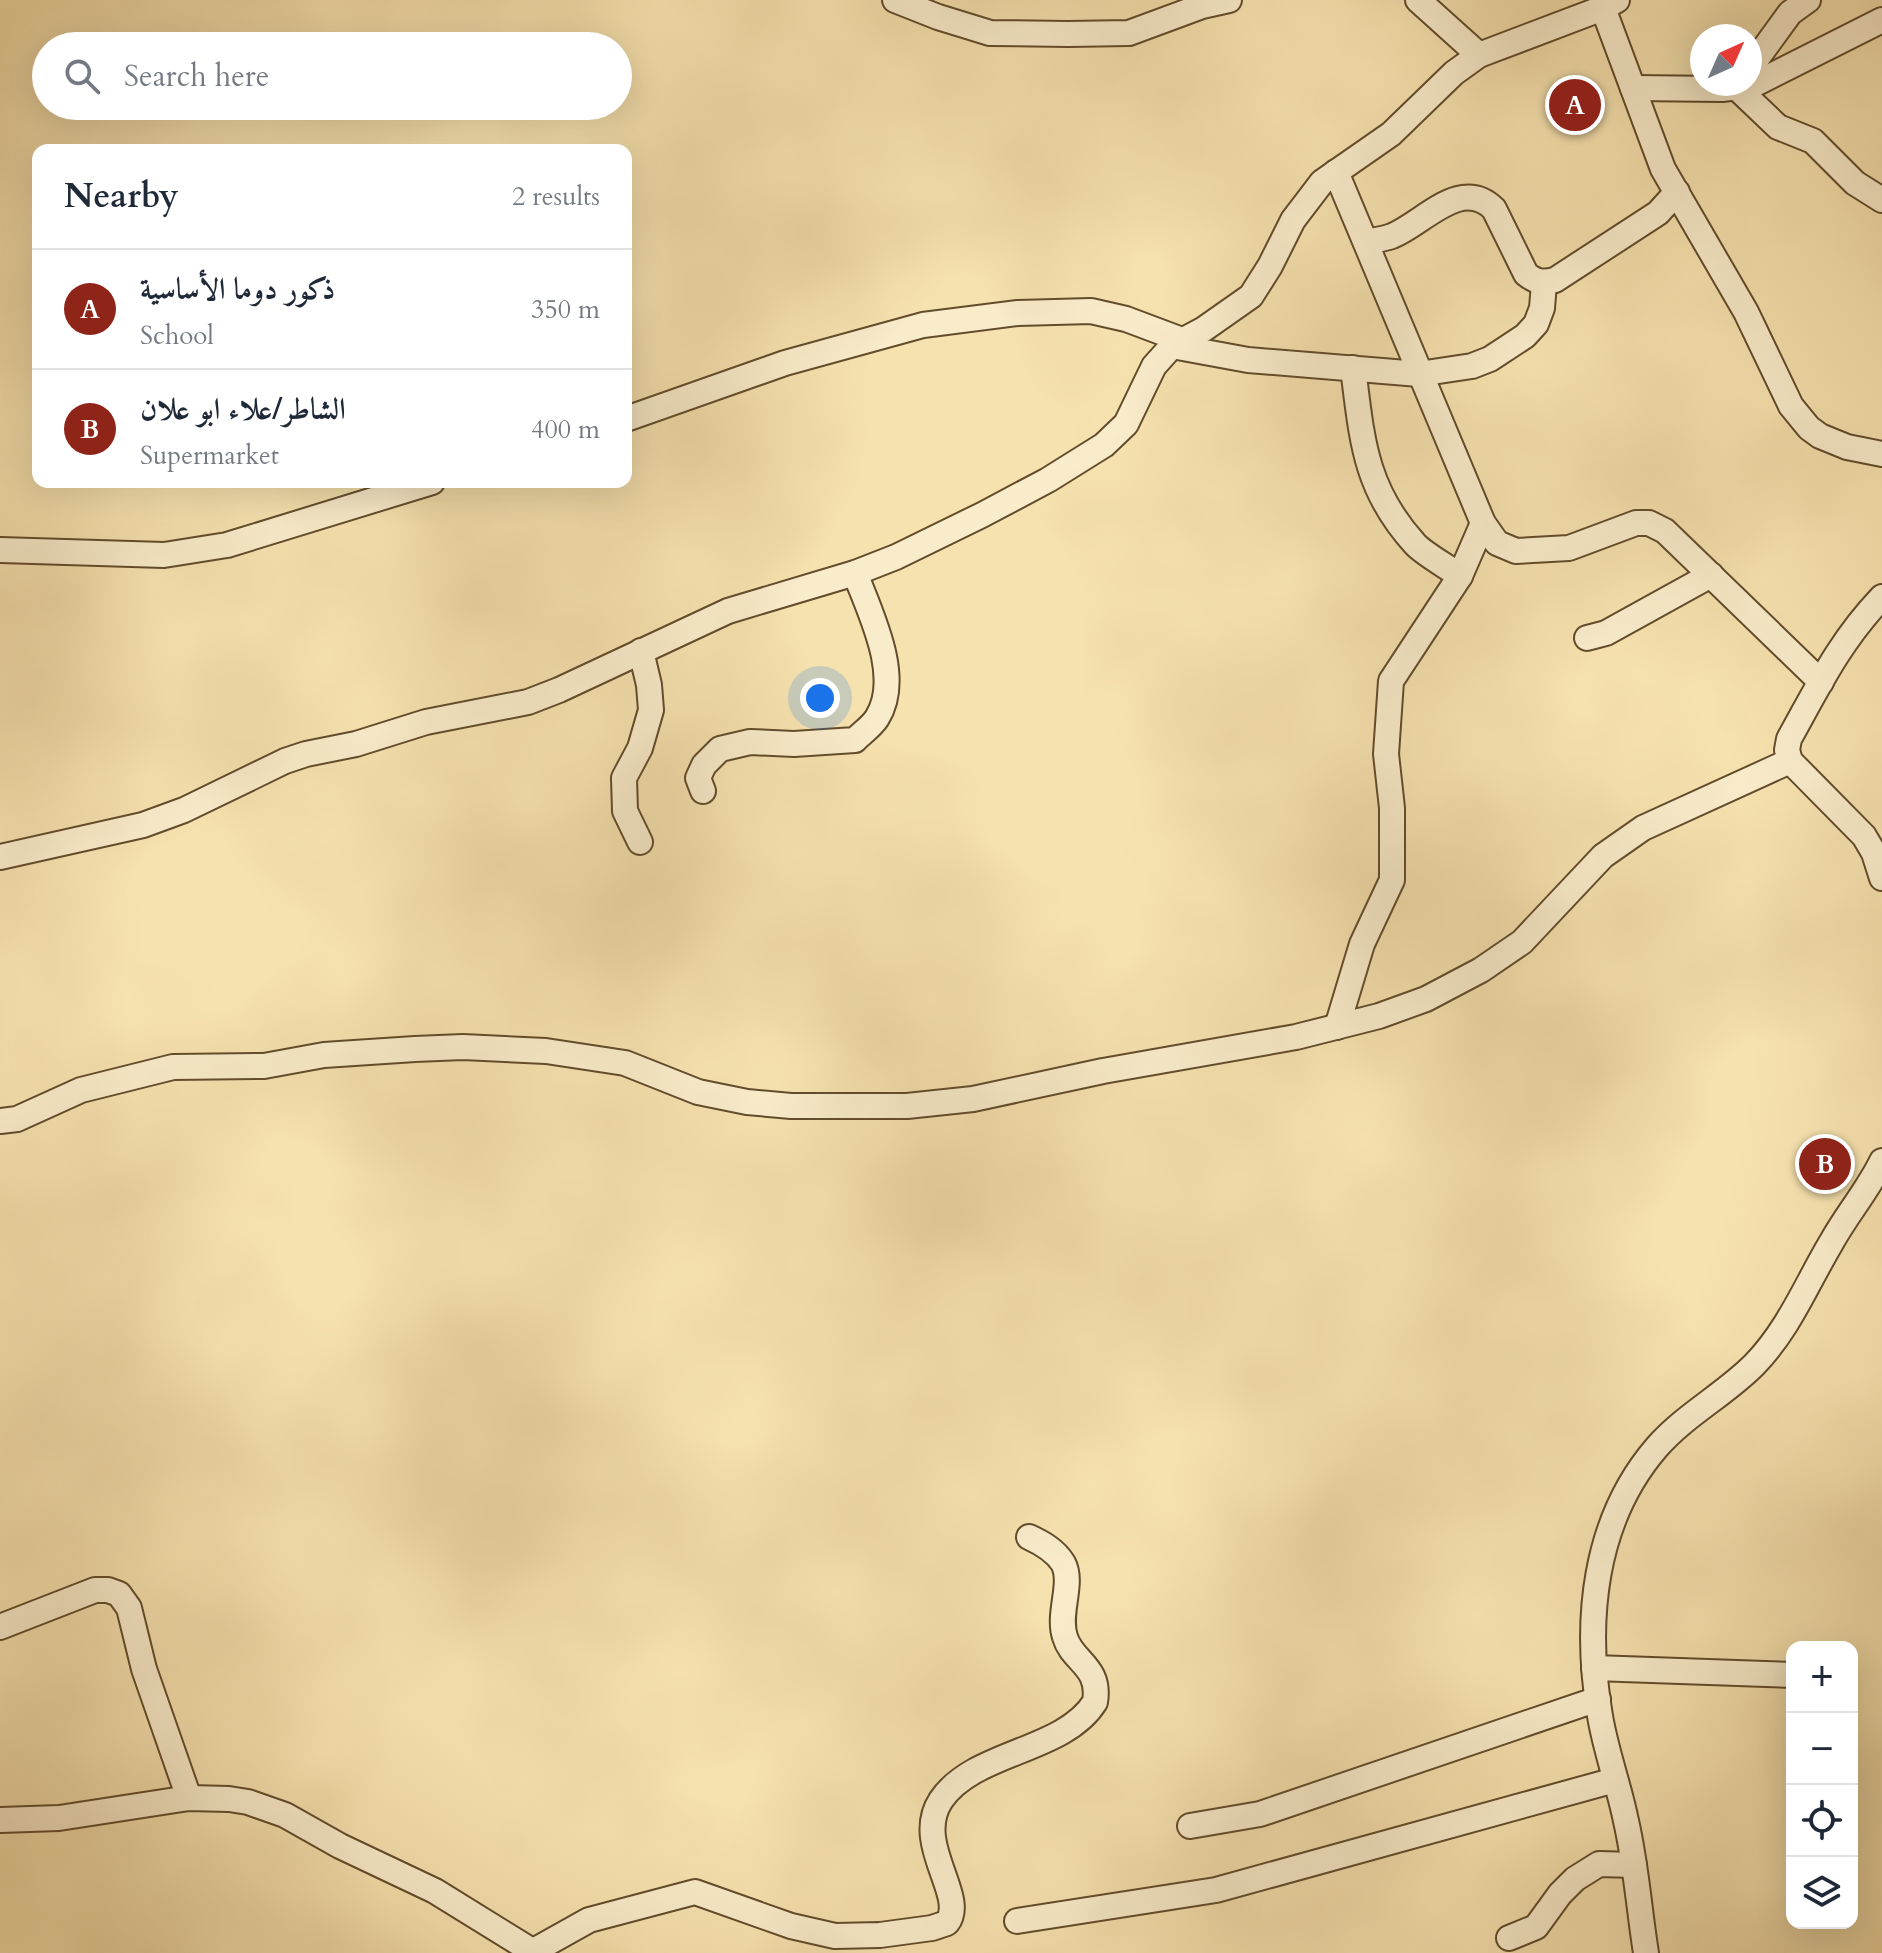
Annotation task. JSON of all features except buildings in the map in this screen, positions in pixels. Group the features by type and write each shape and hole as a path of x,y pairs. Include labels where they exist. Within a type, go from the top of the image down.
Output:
{"street":[{"path":"895,0 990,33 1068,34 1129,33 1202,6 1229,0"},
{"path":"1418,0 1479,55"},
{"path":"1762,51 1790,13 1808,0"},
{"path":"0,857 143,825 184,810 296,757 356,744 426,722 528,702 728,611 855,573 896,557 982,515 1048,480 1104,445 1126,424 1154,366 1177,343 1235,310 1251,296 1293,220 1322,182 1391,134 1454,73 1479,55 1610,4 1633,88 1663,169 1746,312 1791,406 1799,418 1833,443 1882,454"},
{"path":"1762,81 1882,20"},
{"path":"1633,88 1690,84"},
{"path":"1754,96 1778,127 1813,141 1855,183 1882,200"},
{"path":"1336,172 1483,523 1497,543 1505,549 1517,551 1569,548 1630,524 1649,523 1665,531 1821,682"},
{"path":"1367,242 1393,235 1457,198 1475,197 1486,201 1494,209 1526,274 1544,283 1555,280 1658,213 1677,192"},
{"path":"632,417 785,363 923,325 1018,313 1091,311 1126,319 1177,343 1248,360 1419,374 1472,366 1490,359 1525,336 1536,324 1542,308 1544,283"},
{"path":"1353,368 1366,461 1379,493 1418,547 1460,576"},
{"path":"0,550 164,555 227,545 412,488"},
{"path":"1337,1027 1362,944 1392,880 1392,808 1386,754 1391,681 1460,576 1483,523"},
{"path":"703,791 698,778 704,765 720,749 750,742 794,744 855,740 878,717 887,685 883,645 855,573"},
{"path":"1587,638 1606,633 1711,575"},
{"path":"1882,597 1841,645 1789,739 1787,750 1790,761 1864,836 1874,853 1882,878"},
{"path":"640,842 625,811 624,778 640,748 651,710 641,651"},
{"path":"0,1121 17,1119 81,1090 173,1067 264,1066 324,1055 463,1047 546,1051 625,1063 698,1092 747,1102 791,1106 907,1106 973,1099 1103,1071 1296,1037 1379,1016 1426,999 1481,970 1522,942 1603,856 1643,828 1790,761"},
{"path":"1646,1953 1627,1822 1615,1780 1594,1668 1594,1609 1600,1565 1610,1527 1626,1490 1645,1462 1668,1436 1740,1377 1777,1337 1882,1161"},
{"path":"0,1820 59,1818 189,1798 239,1800 285,1815 542,1949 589,1920 695,1892 791,1926 835,1936 880,1935 932,1928 947,1923 952,1911 932,1834 939,1803 951,1789 986,1766 1074,1724 1095,1702 1095,1688 1089,1669 1070,1648 1064,1635 1062,1607 1067,1582 1065,1568 1049,1549 1029,1537"},
{"path":"0,1627 95,1590 108,1590 123,1598 129,1608 144,1669 189,1798"},
{"path":"1594,1668 1786,1675"},
{"path":"1190,1826 1260,1814 1598,1699"},
{"path":"1017,1921 1216,1890 1615,1780"},
{"path":"1509,1938 1536,1927 1575,1879 1599,1864 1634,1865"}],"place":[{"name":"ذكور دوما الأساسية","path":"1575,105"},
{"name":"الشاطر/علاء ابو علان","path":"1825,1164"}]}
